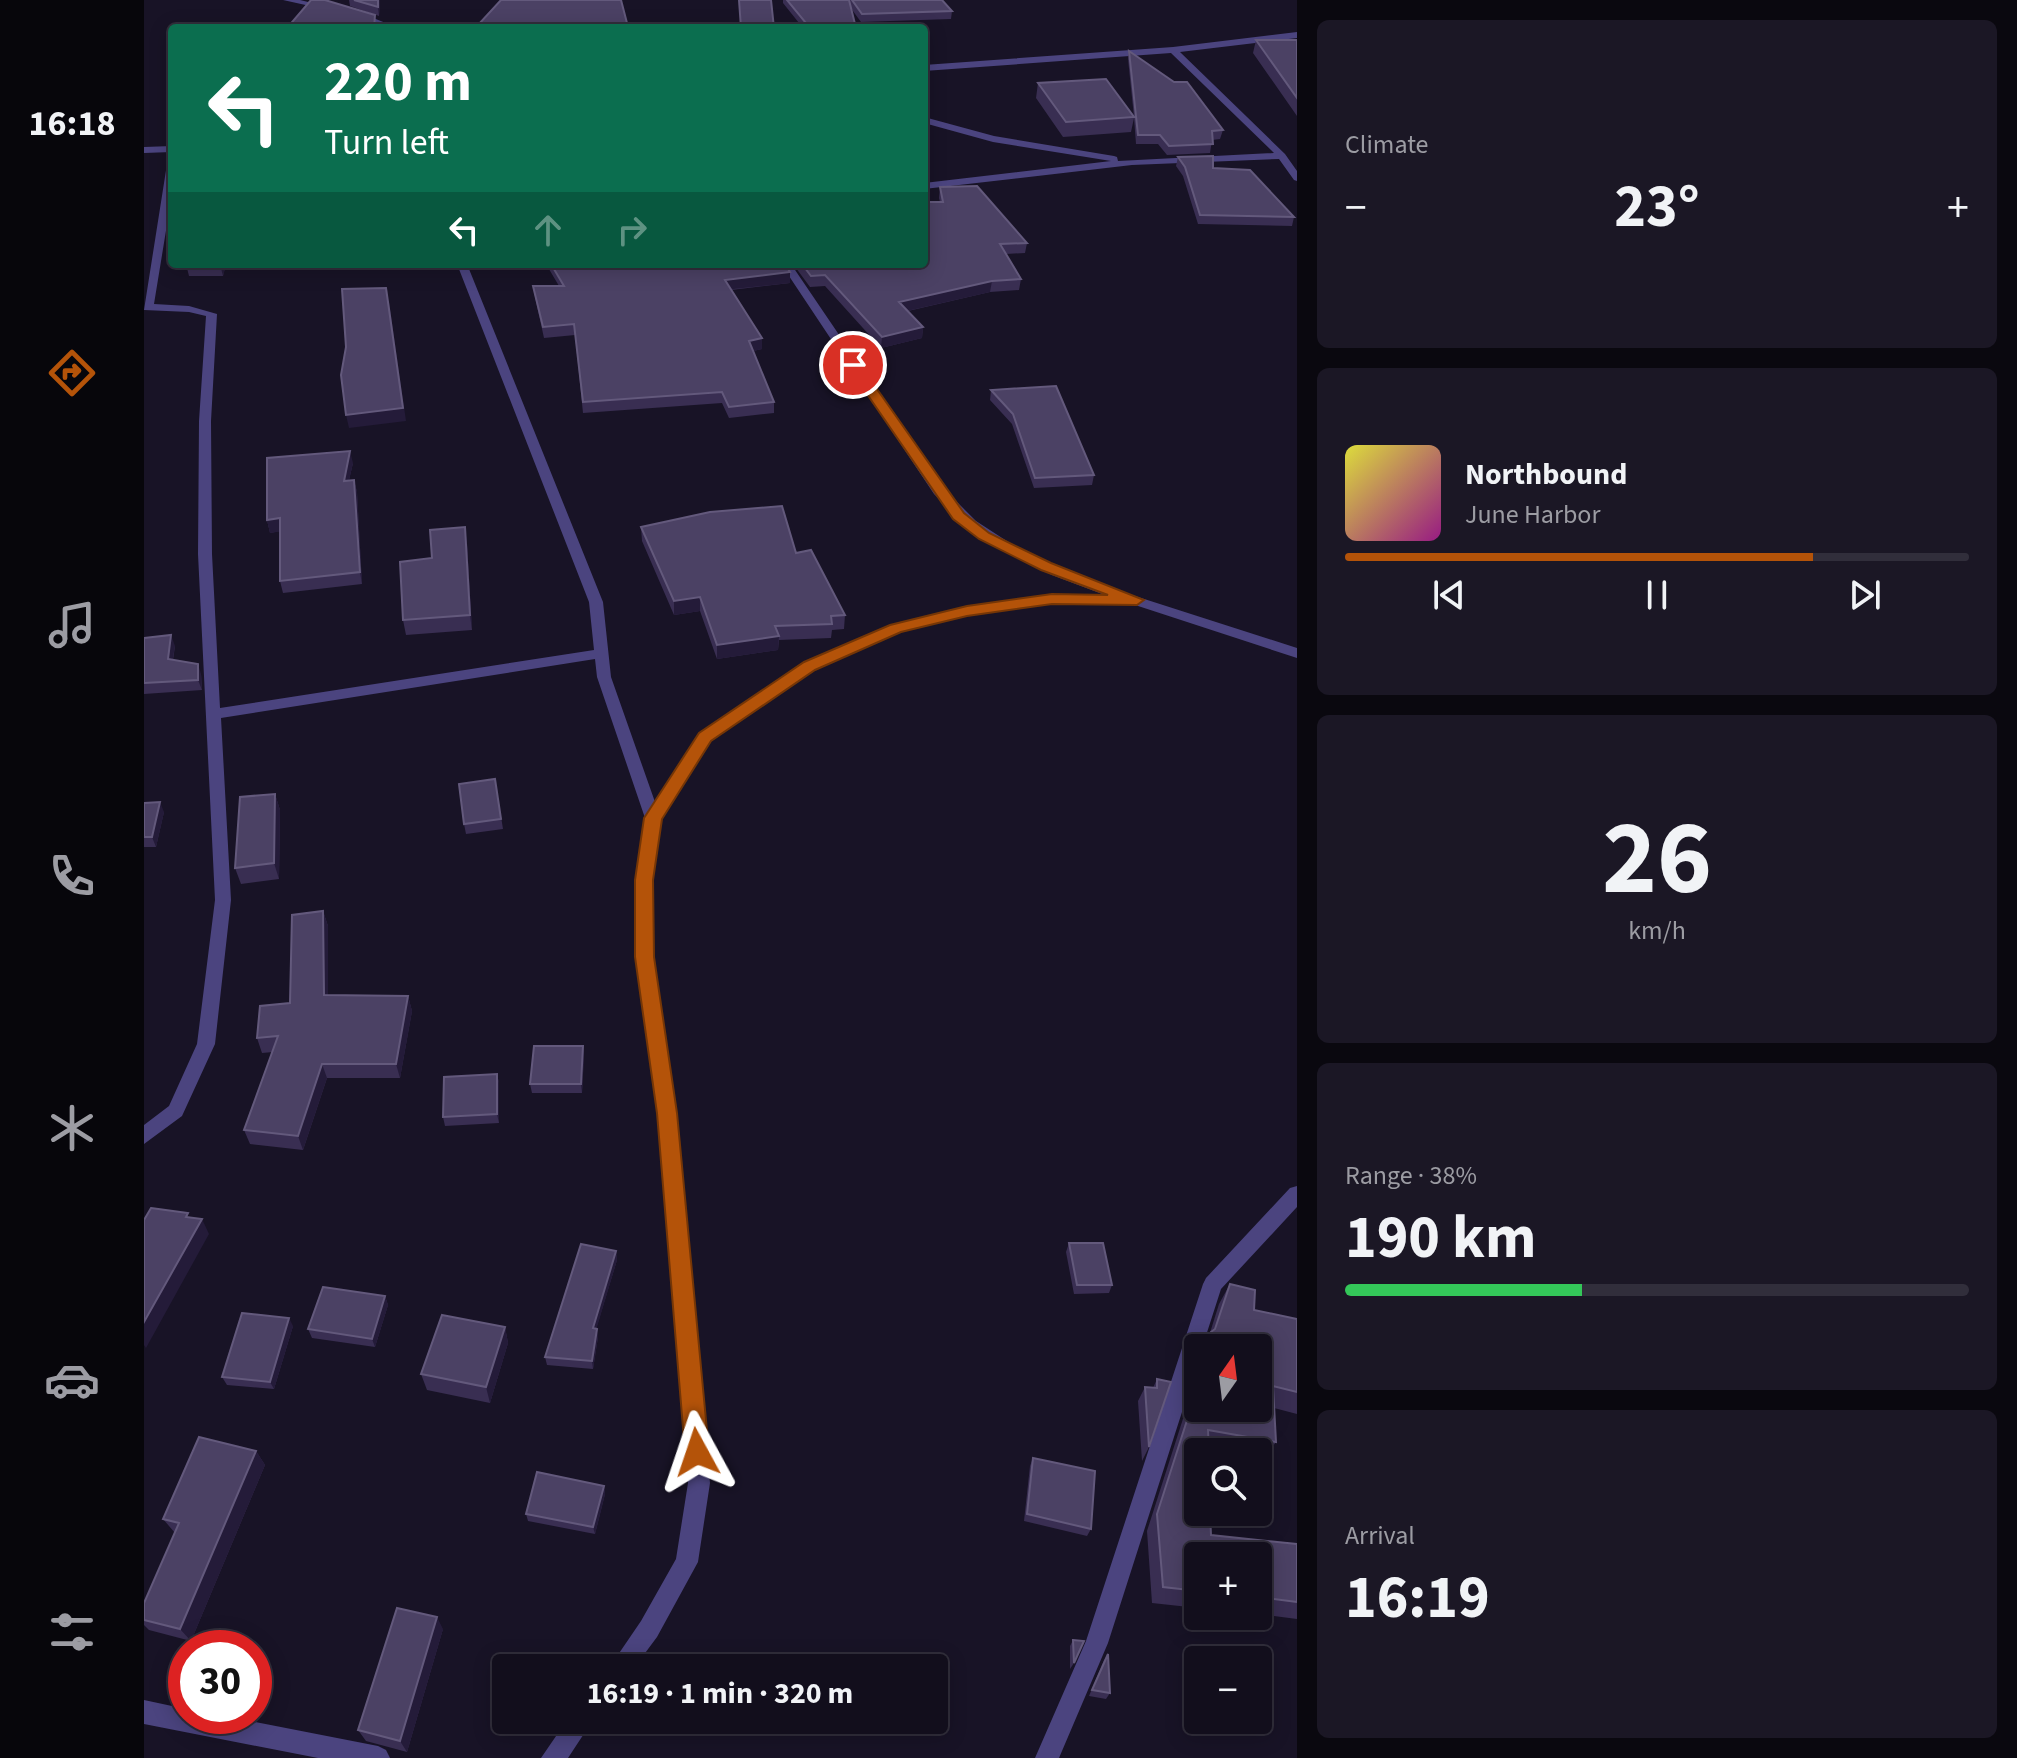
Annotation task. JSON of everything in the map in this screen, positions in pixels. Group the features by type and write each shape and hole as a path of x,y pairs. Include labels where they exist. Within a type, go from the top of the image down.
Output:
{"street":[{"path":"287,0 340,10"},
{"path":"352,13 383,24"},
{"path":"928,68 1173,50 1297,35"},
{"path":"1173,50 1282,156 1297,178"},
{"path":"928,121 993,139 1132,162"},
{"path":"144,150 168,149"},
{"path":"928,186 1132,162 1282,156"},
{"path":"144,1136 176,1111 206,1044 223,900 212,714 205,421 212,314 189,309 146,307 168,186"},
{"path":"464,268 596,602 601,628 599,654 653,818"},
{"path":"789,268 958,516 984,536 1046,566 1297,653"},
{"path":"630,1654 649,1629 687,1562 699,1483 667,1113 645,957 644,880 653,818 705,737 810,666 896,628 967,611 1052,599 1137,600"},
{"path":"1274,643 1297,647"},
{"path":"212,714 599,654"},
{"path":"1047,1758 1097,1643 1213,1284 1297,1194"},
{"path":"144,1712 378,1758"},
{"path":"553,1758 571,1734"}],"building":[{"path":"311,0 325,0 375,15 374,24 290,24"},
{"path":"354,0 378,0 378,7"},
{"path":"501,0 621,0 627,23 608,24 479,24"},
{"path":"739,0 771,0 774,24 741,24"},
{"path":"787,0 849,0 855,24 807,24"},
{"path":"852,0 942,0 952,11 862,14"},
{"path":"1256,40 1297,40 1297,98"},
{"path":"1129,51 1174,82 1187,82 1223,130 1212,131 1213,144 1169,146 1160,135 1138,135"},
{"path":"1106,79 1134,117 1066,122 1038,83"},
{"path":"1213,156 1213,168 1250,170 1294,217 1200,215 1185,167 1178,157"},
{"path":"977,186 1027,243 1000,244 1021,279 992,281 899,302 923,327 882,337 825,275 811,276 805,268 928,268 928,202 943,202 940,187"},
{"path":"553,268 788,268 790,272 725,280 762,338 749,341 774,402 729,407 722,392 583,402 574,324 543,327 533,286 564,286"},
{"path":"386,288 403,408 346,415 341,375 346,347 342,289"},
{"path":"1056,386 1094,475 1035,478 1013,414 991,390"},
{"path":"350,451 344,481 354,480 360,572 280,581 280,518 267,520 267,458"},
{"path":"782,506 796,553 811,550 845,615 831,616 832,624 775,626 779,636 717,645 700,597 674,601 641,527 710,512"},
{"path":"465,527 470,615 403,620 400,562 432,558 430,530"},
{"path":"171,635 168,659 198,664 198,680 144,683 144,638"},
{"path":"495,779 501,819 464,824 459,784"},
{"path":"275,794 274,863 235,868 240,797"},
{"path":"160,802 152,837 144,837 144,803"},
{"path":"323,911 324,995 408,996 396,1064 322,1064 298,1136 244,1130 278,1036 257,1038 260,1006 290,1003 292,915"},
{"path":"534,1046 583,1046 581,1084 530,1084"},
{"path":"497,1074 497,1114 443,1117 444,1077"},
{"path":"151,1208 188,1213 186,1217 202,1219 144,1322 144,1220"},
{"path":"1069,1243 1103,1243 1112,1285 1077,1285"},
{"path":"581,1244 616,1251 593,1328 597,1329 592,1361 545,1357"},
{"path":"1230,1284 1255,1290 1254,1310 1297,1319 1297,1392 1273,1386 1276,1442 1272,1438 1208,1430 1208,1438 1184,1438 1184,1526 1211,1526 1211,1535 1297,1544 1297,1602 1272,1599 1272,1542 1184,1542 1184,1589 1163,1587 1157,1514 1186,1422 1272,1422 1272,1334 1211,1334"},
{"path":"323,1287 385,1296 372,1339 308,1329"},
{"path":"242,1313 289,1318 270,1382 222,1377"},
{"path":"442,1315 505,1327 486,1387 421,1374"},
{"path":"1157,1379 1171,1382 1149,1447 1145,1387 1157,1388"},
{"path":"199,1437 256,1451 180,1629 144,1620 144,1603 179,1523 163,1519"},
{"path":"1033,1458 1095,1471 1091,1529 1027,1514"},
{"path":"537,1472 604,1486 593,1527 526,1514"},
{"path":"397,1608 437,1617 400,1741 358,1730"},
{"path":"1073,1640 1084,1641 1074,1663"},
{"path":"1108,1654 1110,1693 1092,1690"}],"route":[{"path":"697,1452 667,1113 645,957 644,880 653,818 705,737 810,666 896,628 967,611 1052,599 1137,600 1046,566 984,536 958,516 853,365"}]}
